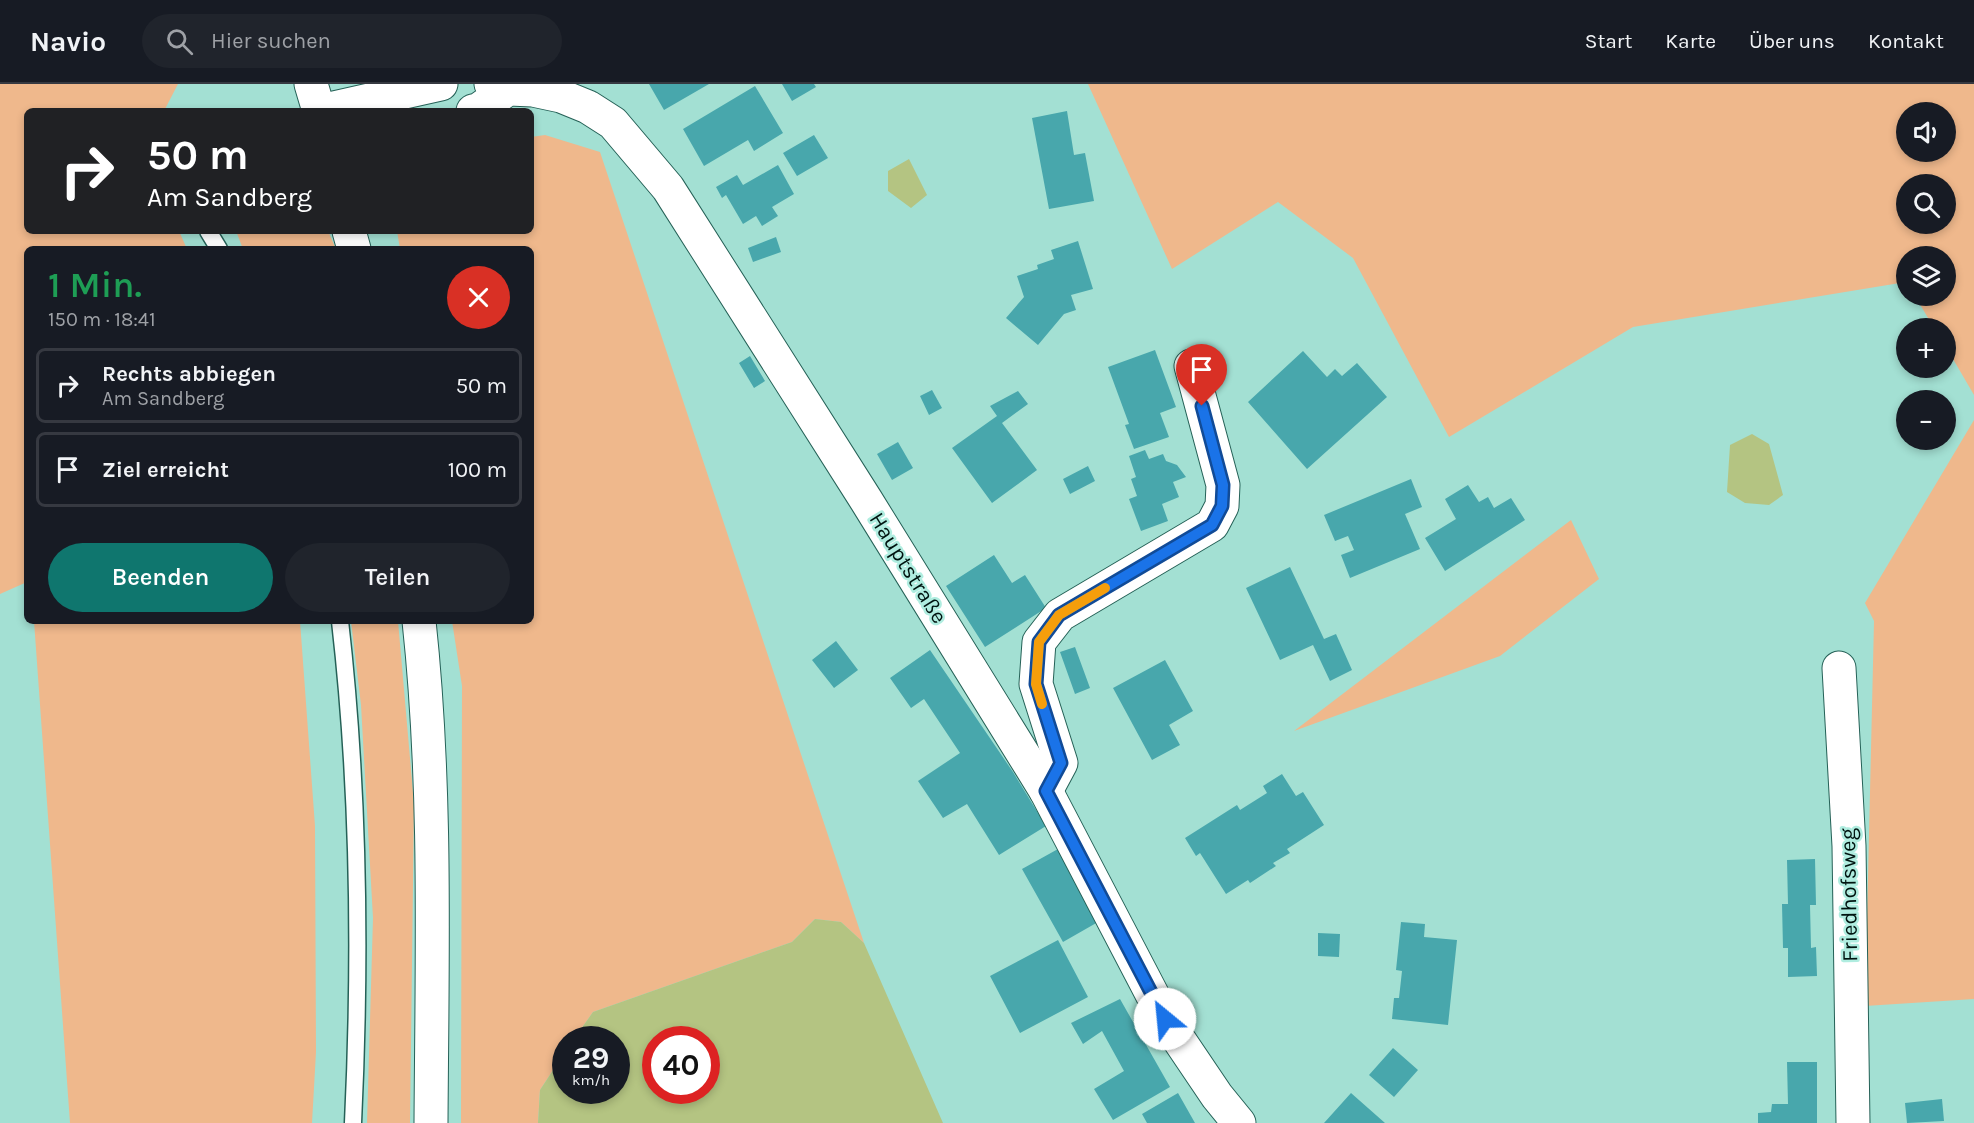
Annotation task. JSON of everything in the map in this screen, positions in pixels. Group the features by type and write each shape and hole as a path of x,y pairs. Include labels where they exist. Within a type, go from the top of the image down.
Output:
{"street":[{"path":"311,84 318,108"},
{"path":"333,108 441,84"},
{"path":"480,108 500,86"},
{"name":"Hauptstraße","path":"500,86 560,90 613,123 668,188 866,500 1046,791 1165,1019 1217,1096 1239,1123"},
{"path":"1046,791 1061,763 1036,684 1039,642 1059,615 1212,525 1222,506 1223,485 1191,366"},
{"path":"419,624 429,734 432,961 431,1123"},
{"name":"Friedhofsweg","path":"1839,668 1849,846 1853,1123"}],"lane":[{"path":"340,624 348,690 358,886 353,1123"}],"shaded area":[{"path":"0,84 178,84 166,108 24,108 24,234 180,234 186,246 24,246 24,583 0,594"},
{"path":"1088,84 1974,84 1974,395 1956,364 1956,318 1928,318 1921,306 1956,306 1956,246 1896,246 1896,284 1633,327 1449,437 1353,258 1278,202 1172,269"},
{"path":"545,135 600,152 864,943 841,922 815,919 792,942 593,1012 583,1026 552,1026 552,1072 540,1090 538,1123 461,1123 462,686 452,624 534,624 534,246 400,246 398,234 534,234 534,137"},
{"path":"909,159 927,195 911,208 888,191 888,171"},
{"path":"237,234 329,234 335,246 242,246"},
{"path":"1974,420 1974,999 1865,1006 1874,621 1865,603"},
{"path":"1752,434 1769,444 1783,495 1769,505 1745,503 1727,492 1730,445"},
{"path":"1571,520 1599,579 1500,656 1294,731"},
{"path":"34,624 300,624 315,826 316,1052 312,1123 70,1123"},
{"path":"351,624 398,624 414,804 410,1123 367,1123 373,918 361,705"},
{"path":"815,919 841,922 864,943 943,1123 538,1123 540,1090 552,1072 552,1104 630,1104 630,1026 583,1026 593,1012 792,942"}],"building":[{"path":"649,84 709,84 664,110"},
{"path":"782,84 814,84 816,87 792,101"},
{"path":"755,86 783,133 754,151 748,140 704,166 683,129"},
{"path":"1067,111 1074,155 1085,153 1094,201 1049,209 1032,118"},
{"path":"814,135 828,158 797,176 783,153"},
{"path":"778,165 794,194 772,207 778,216 762,226 756,216 743,224 726,195 722,198 716,187 737,175 743,185"},
{"path":"776,237 781,252 753,262 748,248"},
{"path":"1078,241 1093,289 1071,295 1076,310 1064,314 1038,345 1006,318 1024,297 1017,276 1038,269 1037,265 1054,259 1051,250"},
{"path":"1155,350 1176,407 1160,413 1169,437 1134,449 1125,425 1129,424 1108,367"},
{"path":"1303,351 1327,377 1335,369 1342,376 1357,363 1387,397 1307,469 1248,402"},
{"path":"750,356 765,381 754,388 739,363"},
{"path":"932,390 942,408 929,415 920,396"},
{"path":"1018,391 1028,404 1002,423 1037,470 992,503 952,448 997,416 990,406"},
{"path":"898,442 913,468 892,480 877,454"},
{"path":"1145,450 1149,459 1163,454 1166,461 1177,465 1186,477 1173,482 1179,497 1162,504 1168,521 1141,531 1129,499 1137,496 1131,479 1136,477 1129,456"},
{"path":"1088,466 1095,481 1070,494 1063,479"},
{"path":"1411,479 1422,507 1405,514 1420,549 1350,578 1341,555 1354,550 1348,536 1335,541 1324,515"},
{"path":"1468,485 1479,502 1488,497 1494,508 1511,498 1525,520 1445,571 1425,538 1456,519 1445,499"},
{"path":"994,555 1012,583 1025,575 1046,608 985,647 946,586"},
{"path":"1290,567 1324,639 1336,634 1352,670 1330,681 1313,645 1280,660 1246,588"},
{"path":"836,641 858,670 834,688 812,660"},
{"path":"1075,647 1090,688 1075,694 1060,652"},
{"path":"930,650 1013,772 1046,826 999,855 967,804 943,818 918,781 960,753 924,699 911,708 890,678"},
{"path":"1165,660 1193,711 1169,725 1180,745 1152,760 1113,688"},
{"path":"1282,774 1296,796 1303,792 1324,825 1287,849 1290,853 1273,863 1276,866 1250,883 1248,880 1226,894 1200,853 1196,856 1185,838 1237,805 1240,810 1267,793 1263,786"},
{"path":"1058,849 1098,922 1063,942 1022,869"},
{"path":"1815,859 1816,905 1810,905 1811,948 1816,947 1817,976 1788,977 1788,948 1783,948 1782,904 1788,904 1787,860"},
{"path":"1401,922 1425,924 1424,937 1457,940 1448,1025 1392,1019 1394,998 1399,998 1402,971 1396,970"},
{"path":"1318,933 1340,934 1339,957 1318,956"},
{"path":"1058,940 1088,997 1020,1033 990,976"},
{"path":"1120,999 1170,1087 1113,1120 1094,1089 1124,1071 1102,1031 1083,1044 1071,1023"},
{"path":"1393,1048 1418,1070 1394,1097 1369,1075"},
{"path":"1787,1062 1817,1062 1817,1123 1758,1123 1758,1113 1771,1112 1772,1104 1788,1104"},
{"path":"1178,1093 1195,1123 1147,1123 1142,1114"},
{"path":"1351,1093 1385,1123 1324,1123"},
{"path":"1942,1099 1944,1121 1907,1123 1905,1103"}],"slow traffic":[{"path":"1042,704 1036,684 1039,642 1059,615 1105,588"}],"route":[{"path":"1165,1019 1046,791 1061,763 1036,684 1037,663 1039,642 1059,615 1212,525 1222,506 1223,485 1202,406"}]}
